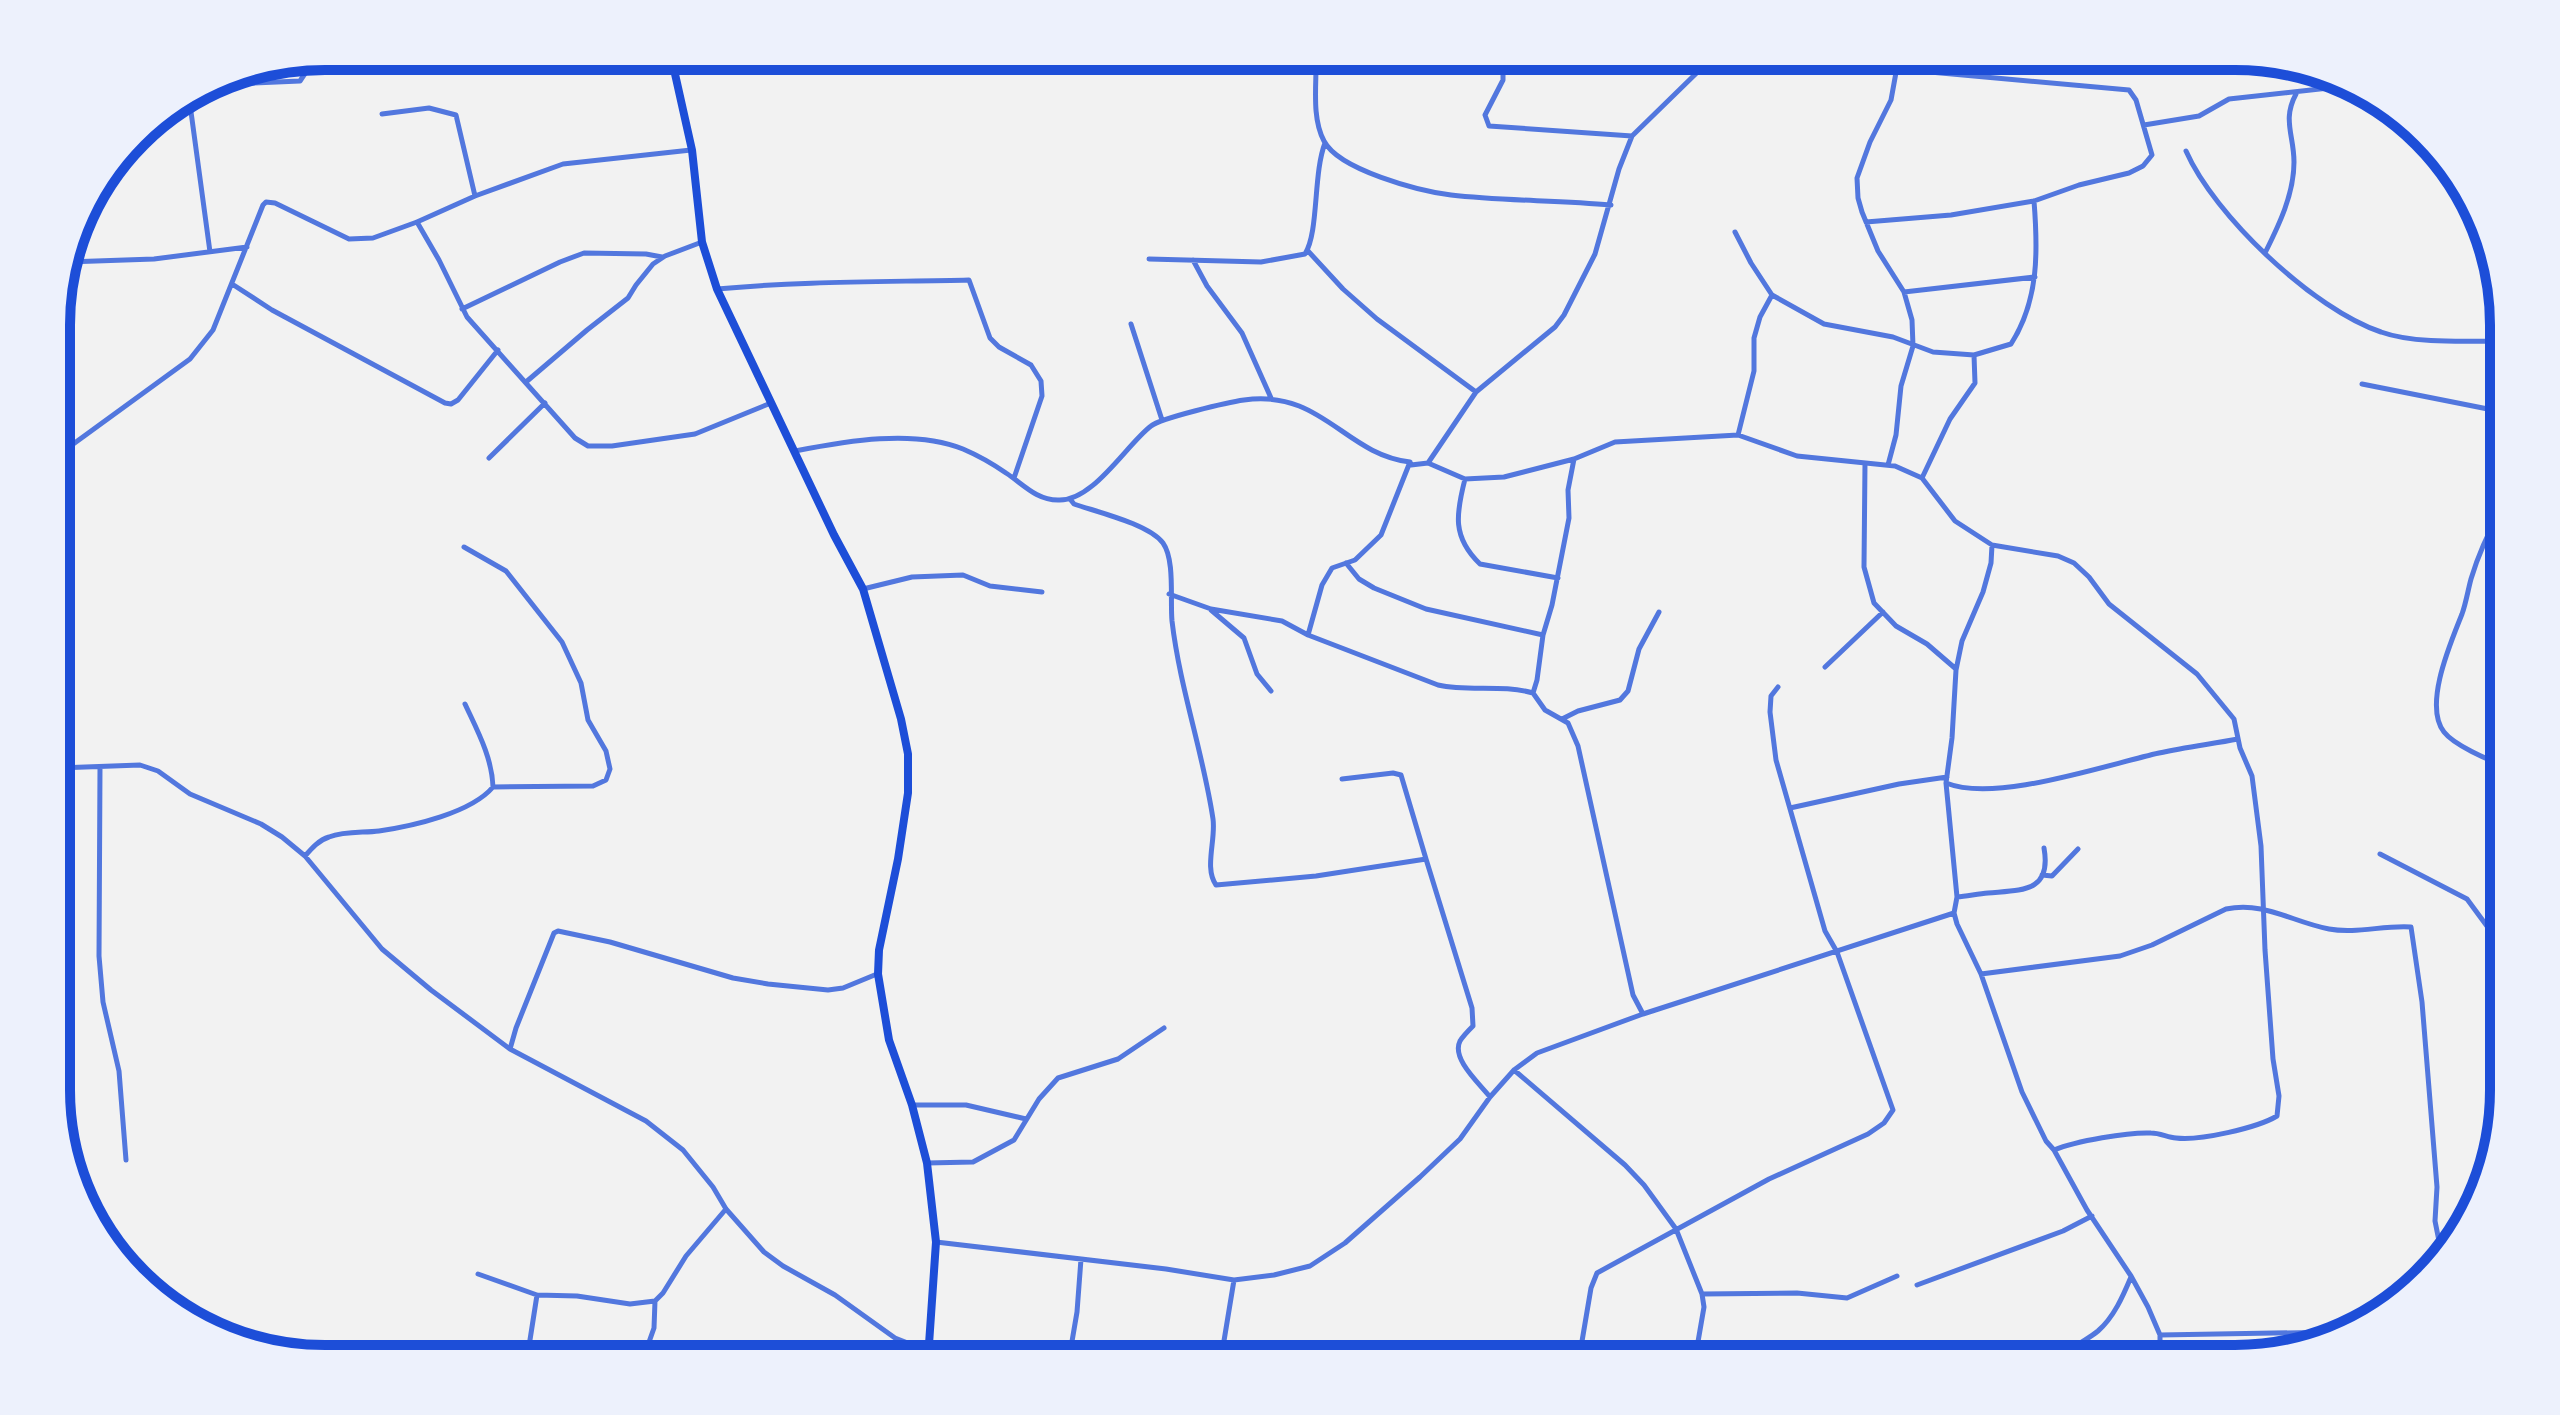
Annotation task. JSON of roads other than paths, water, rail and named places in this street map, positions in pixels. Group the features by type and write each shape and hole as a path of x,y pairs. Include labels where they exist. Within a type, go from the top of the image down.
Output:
{"main road":[{"path":"674,71 692,150 702,242 717,289 834,535 863,589 901,719 908,754 908,793 879,950 878,974 889,1040 912,1105 927,1163 936,1242 930,1345"}],"street":[{"path":"1316,70 1318,121 1325,143 1349,164 1449,195 1611,205"},
{"path":"1503,70 1503,80 1485,115 1489,126 1632,136"},
{"path":"1888,465 1896,435 1901,386 1913,346 1912,320 1904,292 1878,251 1866,222 1858,198 1858,175 1891,100 1897,70"},
{"path":"1866,222 1951,215 2034,201 2079,185 2129,173 2143,166 2152,155 2133,92 2129,90 1910,70"},
{"path":"245,83 300,81 306,71"},
{"path":"1428,463 1476,392 1555,327 1564,315 1595,254 1619,169 1632,136 1699,72"},
{"path":"2144,125 2199,116 2229,99 2329,89"},
{"path":"2265,253 2284,213 2293,174 2295,159 2288,115 2296,93"},
{"path":"191,108 210,252"},
{"path":"382,114 429,108 456,115 475,196"},
{"path":"1325,143 1318,160 1308,251 1343,289 1377,319 1476,392"},
{"path":"71,446 190,359 213,330 263,205 269,201 349,239 373,238 563,164 692,150"},
{"path":"2186,151 2212,195 2265,253 2318,300 2381,333 2436,341 2490,341"},
{"path":"1735,232 1772,295 1824,324 1893,337 1933,352 1974,355 2011,344 2028,310 2035,277 2037,237 2034,201"},
{"path":"417,222 462,309 575,438 588,446 612,446 695,434 772,402"},
{"path":"526,382 628,298 646,271 663,257 702,242"},
{"path":"78,262 154,259 248,247"},
{"path":"1149,259 1261,262 1300,256 1308,251"},
{"path":"462,309 584,253 663,257"},
{"path":"1193,260 1207,286 1242,333 1271,398"},
{"path":"1904,292 2035,277"},
{"path":"717,289 809,281 969,280 990,338 999,347 1031,365 1041,381 1042,396 1014,479"},
{"path":"232,284 272,310 445,403 458,400 498,350"},
{"path":"1738,435 1754,371 1754,338 1760,317 1772,295"},
{"path":"1131,324 1162,420"},
{"path":"1922,478 1950,419 1975,383 1974,355"},
{"path":"2362,384 2490,409"},
{"path":"795,451 845,442 927,439 963,449 1014,479 1023,488 1046,498 1070,499 1083,493 1152,425 1244,400 1271,398 1305,406 1388,459 1410,462 1411,465 1428,463 1465,479 1504,477 1574,459 1615,442 1738,435 1797,456 1888,465 1922,478 1955,521 1992,545 2058,556 2074,563 2109,604 2197,674 2234,719 2252,776 2261,846 2273,1059 2279,1096 2277,1116 2256,1127 2178,1139 2153,1133 2136,1134 2054,1150"},
{"path":"489,458 545,403"},
{"path":"1533,693 1569,518 1568,490 1574,459"},
{"path":"1308,635 1322,585 1332,568 1355,560 1381,535 1410,462"},
{"path":"1865,463 1864,567 1874,603 1896,626 1927,644 1956,670"},
{"path":"1465,479 1457,509 1461,540 1471,555 1480,564 1558,578"},
{"path":"1070,499 1074,504 1135,524 1161,540 1169,554 1169,594 1177,660 1202,758 1211,808 1211,868 1216,885 1304,878 1426,859"},
{"path":"2490,528 2448,644 2437,699 2438,717 2445,733 2490,759"},
{"path":"1992,545 1991,563 1983,592 1962,641 1956,670 1946,780 1957,897 1954,913 1981,974 2022,1092 2046,1141 2131,1276 2160,1335 2160,1344"},
{"path":"464,547 506,571 562,642 581,683 588,720 606,751 610,769 606,780 593,786 493,787"},
{"path":"1346,563 1359,579 1374,588 1426,609 1543,635"},
{"path":"863,589 912,577 963,575 990,586 1042,592"},
{"path":"1169,594 1211,609 1282,621 1308,635 1438,685 1450,688 1494,686 1533,693 1545,710 1568,723 1578,746 1633,995 1643,1014"},
{"path":"1211,609 1244,638 1257,674 1271,691"},
{"path":"1562,719 1578,711 1620,700 1628,691 1639,649 1659,612"},
{"path":"1825,667 1883,612"},
{"path":"1581,1344 1591,1288 1597,1273 1769,1179 1868,1134 1884,1123 1893,1110 1837,952 1825,931 1776,760 1770,712 1771,696 1778,687"},
{"path":"305,856 330,836 379,831 448,813 485,797 493,787 493,773 465,704"},
{"path":"1790,808 1899,784 1946,780 1965,788 2036,782 2161,752 2238,739"},
{"path":"70,768 140,765 158,771 190,794 261,824 305,856 382,949 431,990 510,1049 646,1121 683,1150 713,1187 726,1209 764,1252 908,1345"},
{"path":"100,767 101,987 119,1071 126,1160"},
{"path":"1342,779 1393,773 1401,775 1472,1008 1473,1026 1459,1042 1458,1050 1467,1069 1490,1097"},
{"path":"1957,897 2024,891 2037,884 2046,865 2044,848"},
{"path":"2042,875 2052,876 2078,849"},
{"path":"2380,854 2467,899 2490,930"},
{"path":"1981,974 2120,956 2152,945 2226,909 2250,906 2330,929 2412,928 2427,1062 2437,1187 2435,1221 2439,1242"},
{"path":"936,1242 1234,1280 1310,1266 1345,1243 1460,1139 1514,1070 1537,1053 1643,1014 1954,913"},
{"path":"510,1049 554,933 558,931 610,942 733,978 768,984 828,990 843,988 878,974"},
{"path":"927,1163 973,1162 1014,1140 1048,1087 1058,1078 1118,1059 1164,1028"},
{"path":"1514,1070 1625,1165 1676,1229 1702,1294 1704,1318 1698,1344"},
{"path":"912,1105 966,1105 1026,1119"},
{"path":"478,1274 537,1295 577,1296 630,1304 655,1301 686,1256 726,1209"},
{"path":"1917,1285 2063,1231 2092,1216"},
{"path":"1071,1345 1081,1259"},
{"path":"1702,1294 1797,1293 1847,1298 1897,1276"},
{"path":"2077,1344 2097,1332 2111,1316 2123,1299 2131,1276"},
{"path":"1223,1345 1234,1280"},
{"path":"529,1345 537,1295"},
{"path":"648,1345 654,1328 655,1301"},
{"path":"2160,1335 2312,1332"}]}
